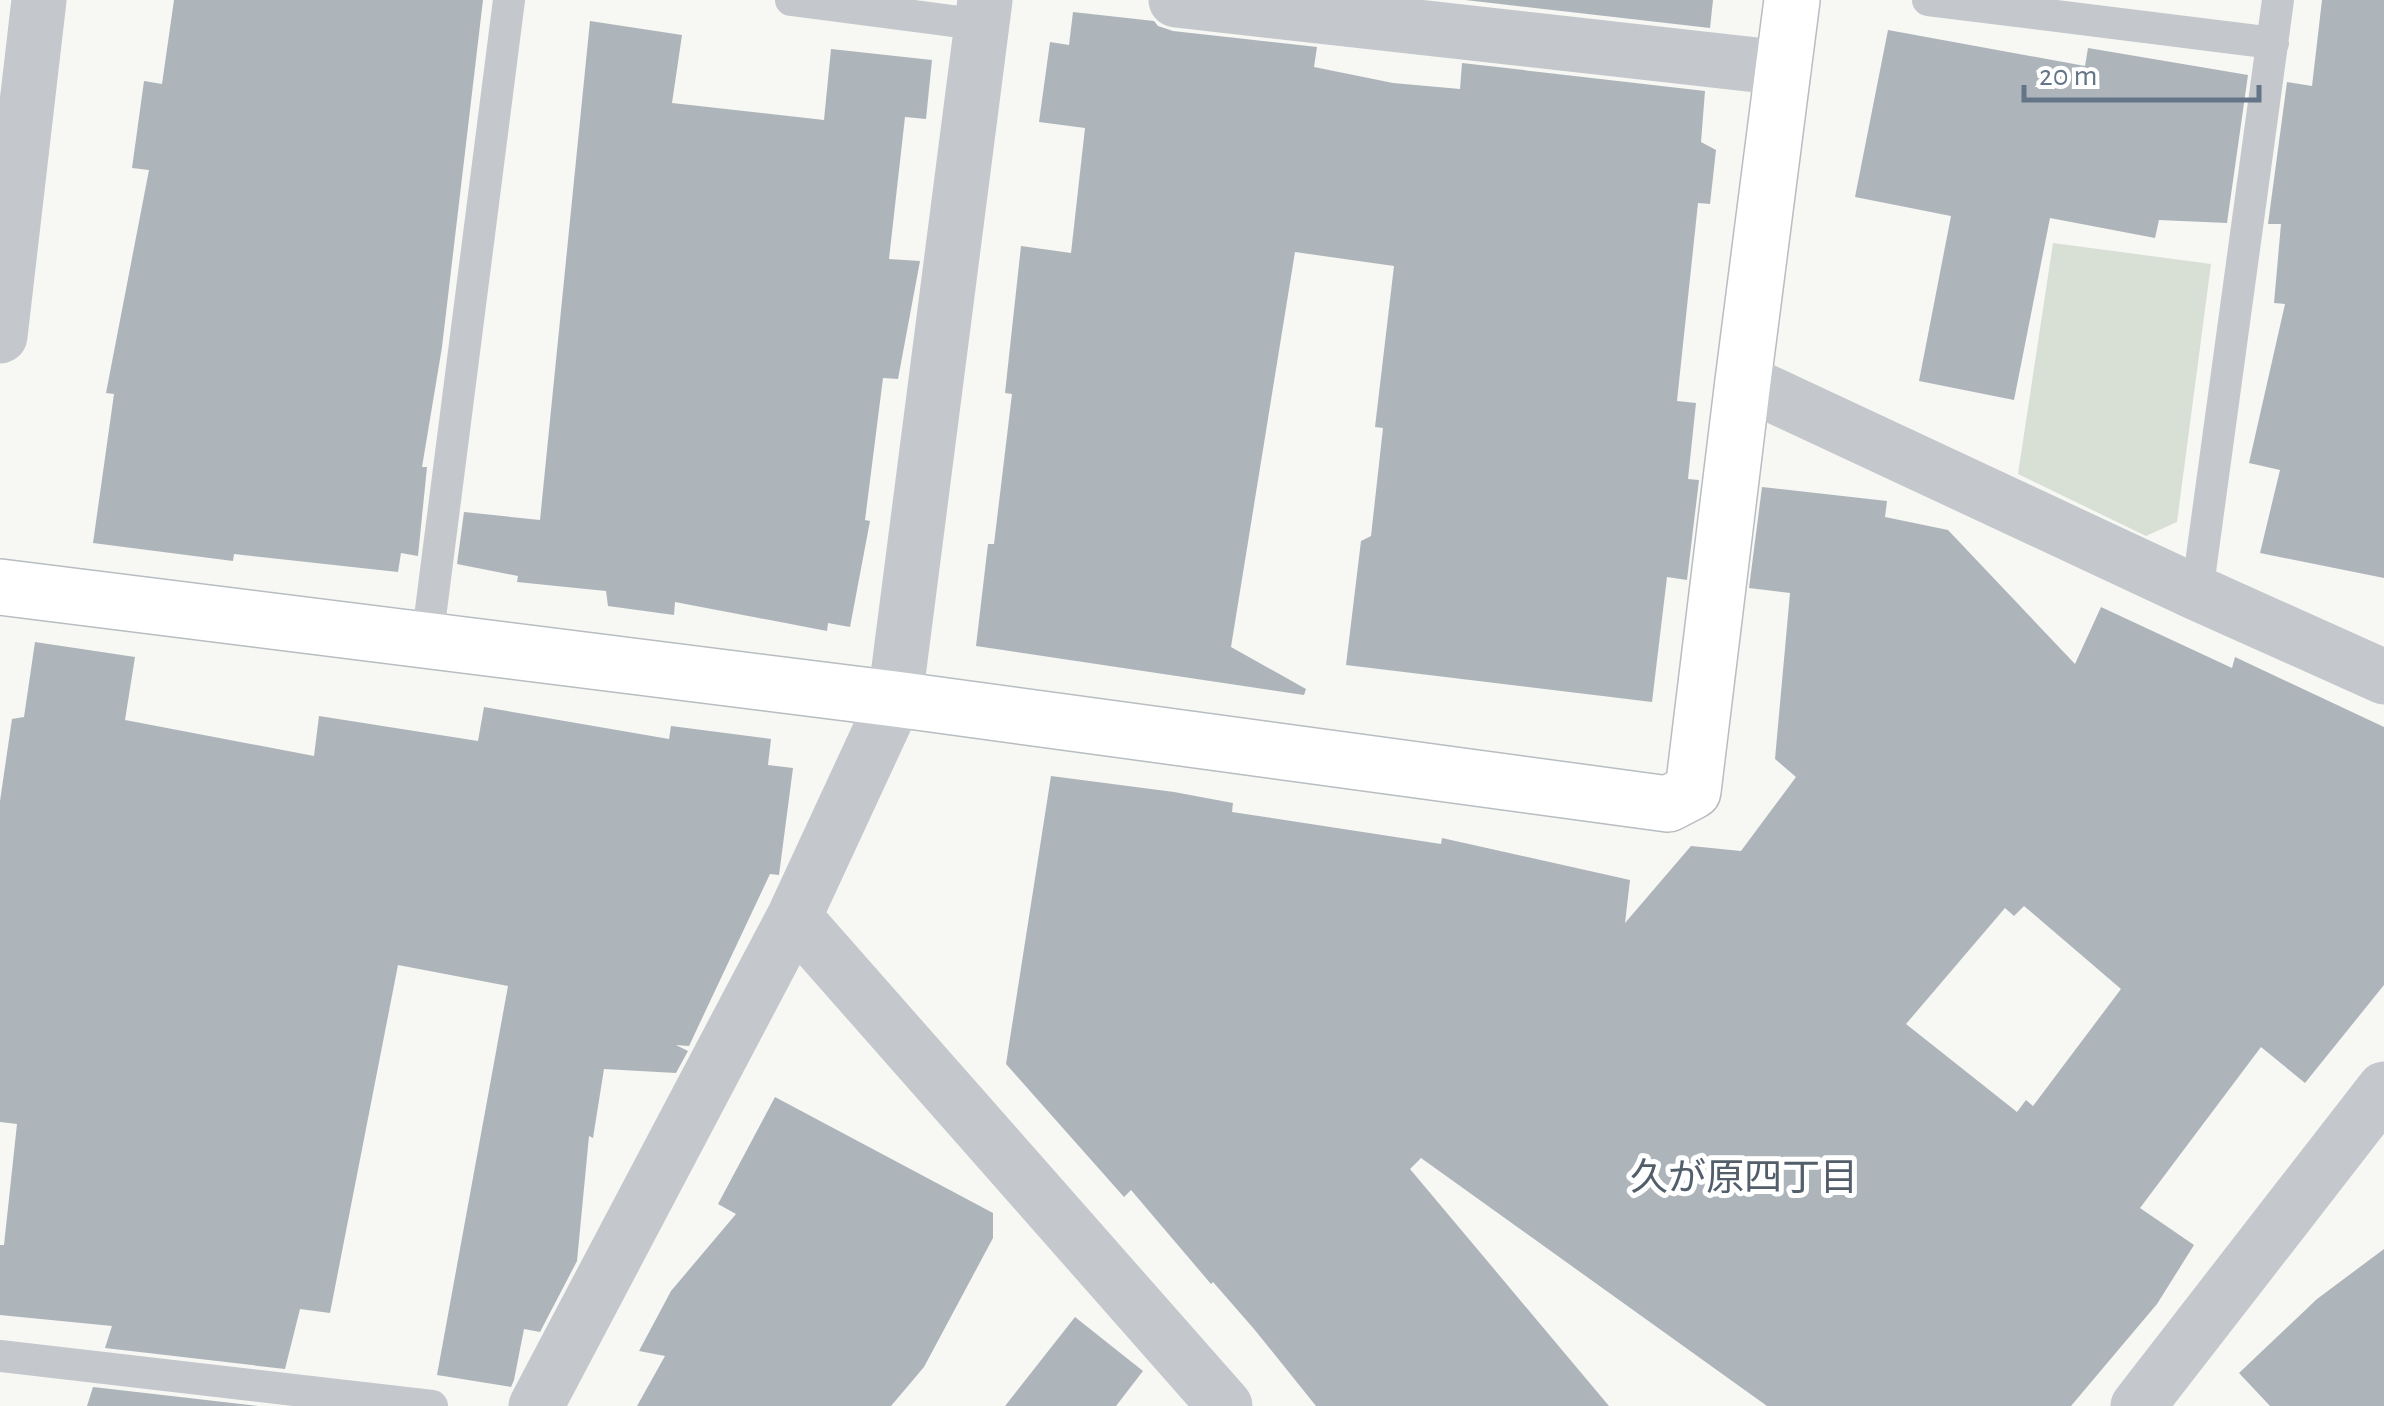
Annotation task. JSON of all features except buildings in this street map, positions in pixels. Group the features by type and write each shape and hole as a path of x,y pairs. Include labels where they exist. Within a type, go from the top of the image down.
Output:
{"street":[{"path":"0,336 39,0"},
{"path":"1176,0 1784,68"},
{"path":"0,588 896,699 1668,804 1694,791 1792,0"},
{"path":"536,1406 794,917 896,699 984,13"},
{"path":"1743,380 2384,677"},
{"path":"794,917 1225,1406"},
{"path":"2138,1406 2384,1088"}],"lane":[{"path":"426,641 509,0"},
{"path":"791,0 984,13"},
{"path":"1928,0 2273,43"},
{"path":"2198,593 2278,0"},
{"path":"0,1356 432,1406"}],"shaded area":[{"path":"2053,243 2211,264 2177,522 2146,536 2018,474"}],"district":[{"name":"久が原四丁目","path":"1744,1177"}]}
